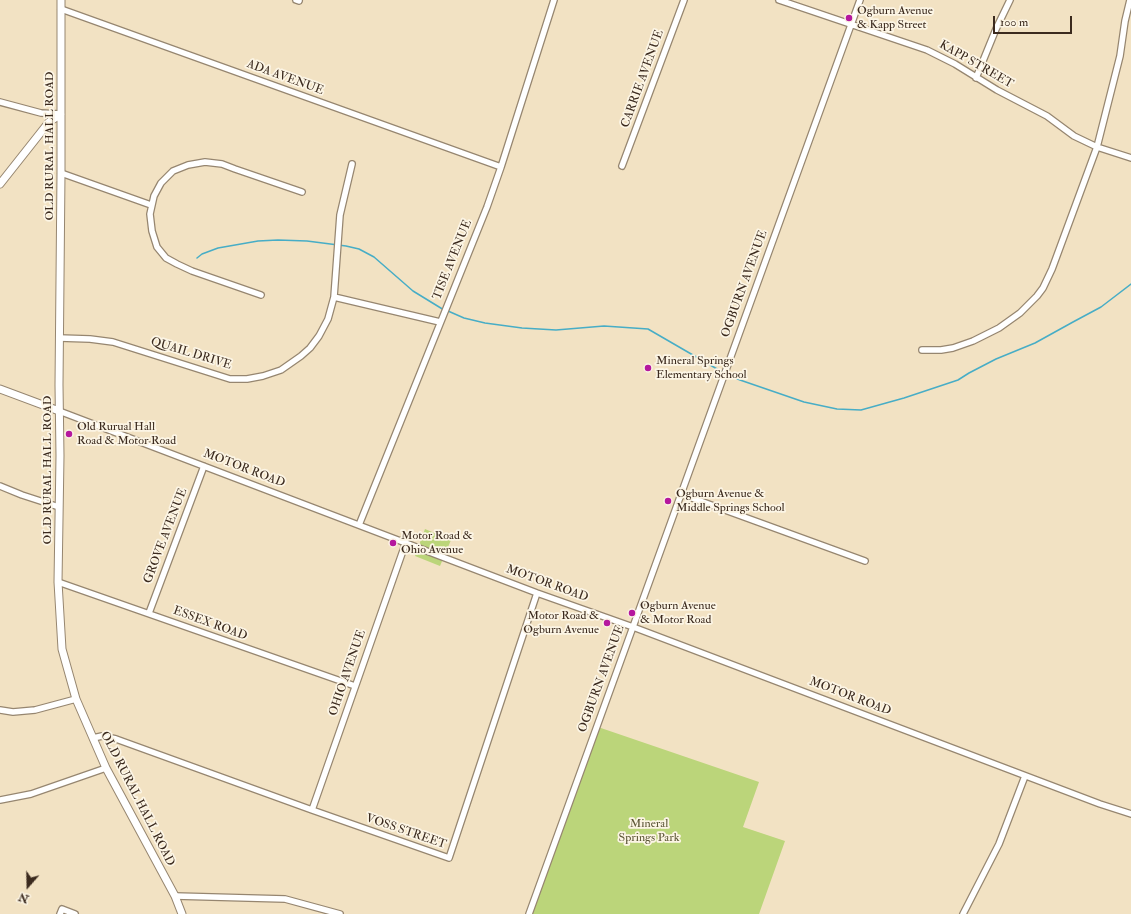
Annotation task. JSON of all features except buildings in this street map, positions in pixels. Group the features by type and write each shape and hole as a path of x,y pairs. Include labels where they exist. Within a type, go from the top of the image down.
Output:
{"main road":[{"name":"OLD RURAL HALL ROAD","path":"61,0 58,582 62,649 76,699 106,768 175,896 182,914"},
{"path":"1,179 49,122 61,114"},
{"name":"MOTOR ROAD","path":"0,389 60,411"}],"street":[{"name":"TISE AVENUE","path":"360,525 502,166 554,0"},
{"name":"CARRIE AVENUE","path":"622,166 684,0"},
{"name":"KAPP STREET","path":"779,0 927,50 955,64 976,78 1046,116 1074,136 1097,147 1131,158"},
{"name":"OGBURN AVENUE","path":"529,914 860,0"},
{"path":"976,78 996,29 1010,0"},
{"path":"922,350 949,349 973,341 1011,320 1037,296 1050,274 1097,147 1118,66 1130,0"},
{"name":"ADA AVENUE","path":"61,9 502,166"},
{"path":"0,102 41,113 61,114"},
{"path":"261,295 192,271 166,258 161,253 154,240 150,219 151,205 157,189 173,171 188,165 205,162 222,164 302,192"},
{"name":"QUAIL DRIVE","path":"59,338 90,339 113,342 230,379 247,379 273,374 301,356 310,348 328,320 334,297 340,216 352,164"},
{"path":"61,173 151,205"},
{"path":"334,297 440,322"},
{"name":"MOTOR ROAD","path":"60,411 537,593 633,627 1025,776 1131,814"},
{"name":"GROVE AVENUE","path":"149,613 204,466"},
{"path":"0,486 59,507"},
{"path":"681,494 865,561"},
{"name":"OHIO AVENUE","path":"312,810 406,542"},
{"name":"ESSEX ROAD","path":"58,582 355,686"},
{"name":"VOSS STREET","path":"93,738 102,736 116,739 448,858 537,593"},
{"path":"0,710 13,712 35,710 76,699"},
{"path":"0,800 31,794 106,768"},
{"path":"963,914 999,844 1025,776"},
{"path":"175,896 285,899 340,914"},
{"path":"60,914 62,909 75,914"}],"green space":[{"path":"425,529 451,540 440,566 415,556"},
{"name":"Mineral Springs Park","path":"598,727 759,782 743,827 785,841 759,914 531,914"}],"waterway":[{"path":"197,258 202,254 218,248 258,241 307,241 346,246 359,249 374,257 413,291 444,310"},
{"path":"448,311 464,318 485,323 522,328 556,330 604,326 648,329 724,373 740,380 804,402 837,409 861,410 904,398 958,380 996,359 1035,343 1101,307 1131,284"}],"place":[{"name":"Ogburn Avenue & Kapp Street","path":"849,18"},
{"name":"Mineral Springs Elementary School","path":"648,368"},
{"name":"Old Rurual Hall Road & Motor Road","path":"69,434"},
{"name":"Ogburn Avenue & Middle Springs School","path":"668,501"},
{"name":"Motor Road & Ohio Avenue","path":"393,543"},
{"name":"Ogburn Avenue & Motor Road","path":"632,613"},
{"name":"Motor Road & Ogburn Avenue","path":"607,623"}]}
